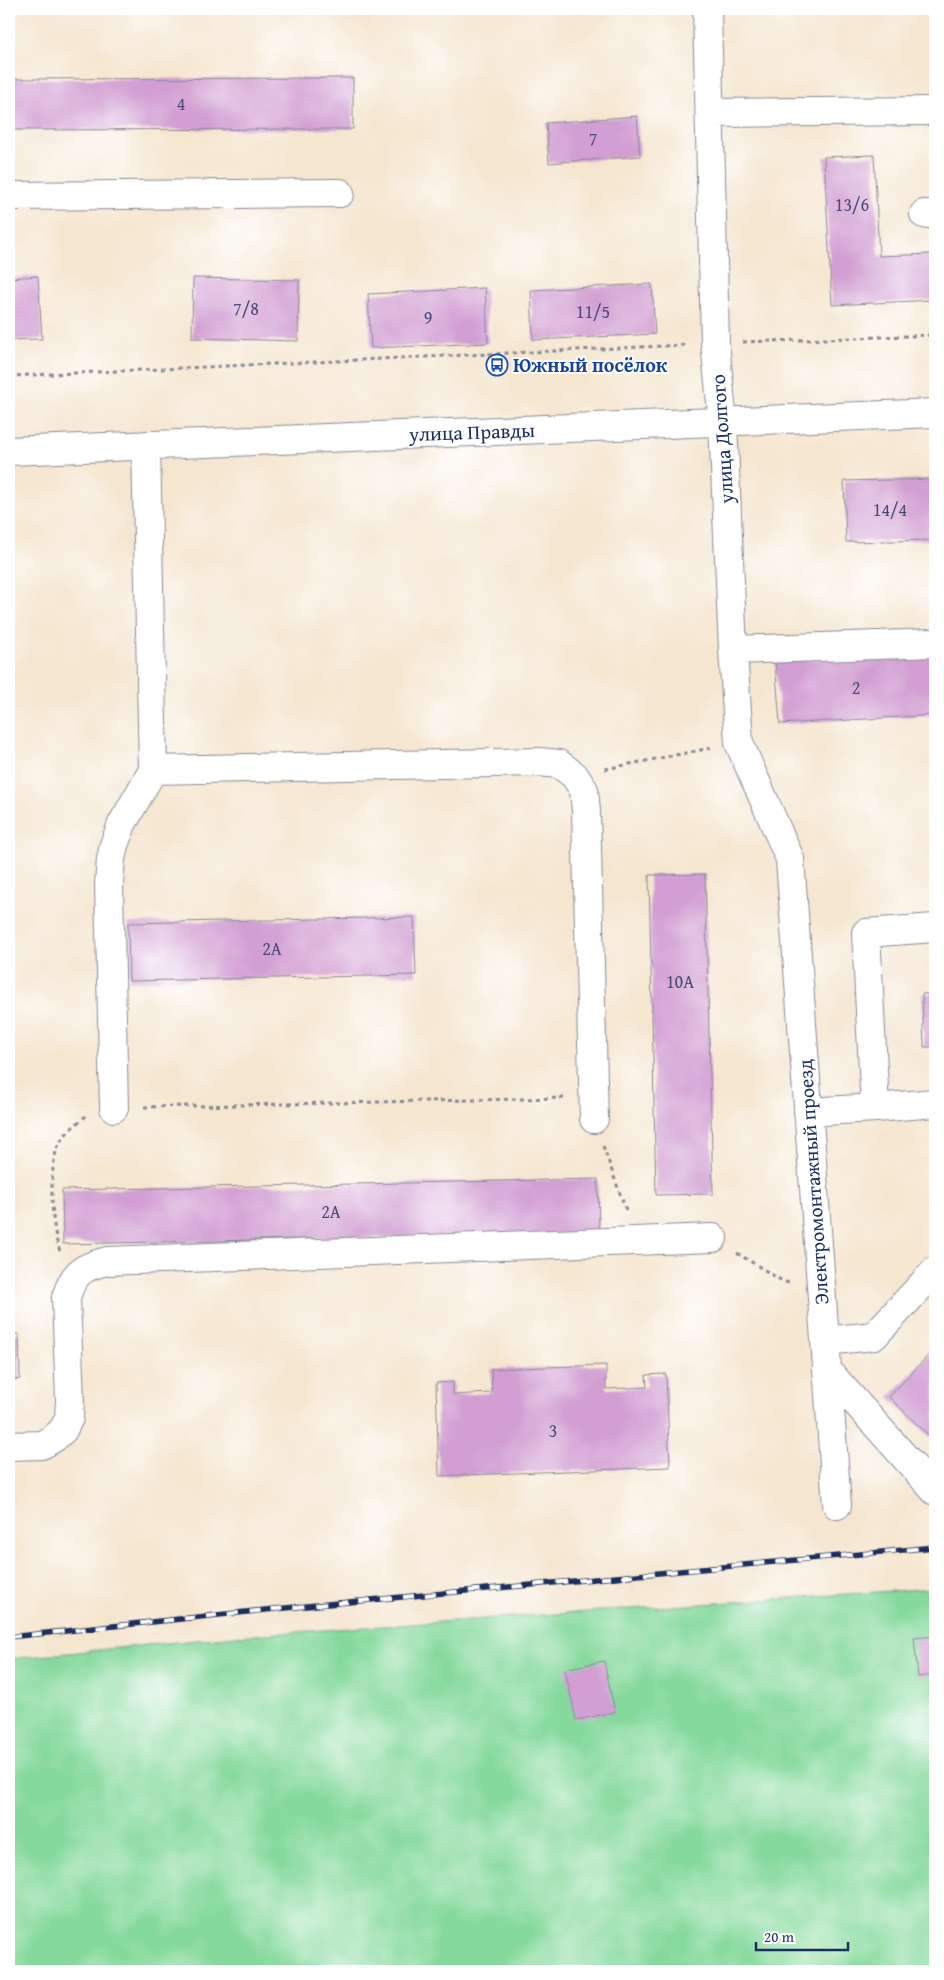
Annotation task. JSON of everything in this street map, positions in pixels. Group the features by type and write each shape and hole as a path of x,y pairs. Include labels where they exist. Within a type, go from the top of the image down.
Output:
{"street":[{"name":"улица Долгого","path":"707,9 715,343 722,423 739,743 790,859"},
{"path":"710,113 935,111"},
{"path":"9,196 340,193"},
{"name":"улица Правды","path":"9,451 935,413"},
{"path":"114,1108 109,884 111,859 122,824 153,770 146,445"},
{"path":"733,650 935,643"},
{"path":"153,770 539,762 560,764 574,775 584,790 593,1108"},
{"name":"Электромонтажный проезд","path":"790,859 837,1505"},
{"path":"875,1108 866,933 935,928"},
{"path":"808,1112 935,1103"},
{"path":"9,1446 42,1445 63,1430 69,1418 66,1298 70,1285 77,1274 89,1265 107,1261 713,1238"},
{"path":"825,1341 874,1336 935,1270"},
{"path":"827,1370 935,1491"}],"path":[{"path":"9,376 715,343 935,336"},
{"path":"574,775 739,743"},
{"path":"77,1274 61,1252 55,1237 53,1164 59,1145 72,1127 87,1116 114,1108 593,1108 636,1240"},
{"path":"713,1238 784,1282 821,1285"}],"green space":[{"path":"935,1588 935,1971 9,1971 9,1659 236,1636"}],"building":[{"path":"353,78 353,129 9,130 9,79"},
{"path":"637,116 640,156 549,163 546,123"},
{"path":"874,155 879,256 935,254 935,300 832,305 824,157"},
{"path":"38,276 42,339 9,340 9,278"},
{"path":"193,278 299,280 298,341 192,338"},
{"path":"652,284 655,334 533,340 531,290"},
{"path":"485,288 488,343 371,348 368,294"},
{"path":"935,479 935,540 846,542 844,481"},
{"path":"935,654 935,715 780,724 775,661"},
{"path":"705,874 713,1194 656,1195 649,875"},
{"path":"414,917 416,975 129,981 128,923"},
{"path":"935,993 935,1047 924,1047 922,994"},
{"path":"598,1179 599,1233 63,1244 62,1190"},
{"path":"9,1334 19,1334 20,1379 9,1380"},
{"path":"935,1348 935,1431 930,1437 889,1397"},
{"path":"606,1365 606,1389 647,1387 646,1375 666,1374 670,1467 439,1476 436,1383 453,1382 453,1395 492,1393 491,1369"},
{"path":"935,1636 935,1675 918,1677 914,1638"},
{"path":"604,1661 615,1712 576,1720 565,1669"}],"railway":[{"path":"9,1637 275,1609 935,1547"}],"place":[{"name":"Южный посёлок","path":"497,365"}]}
